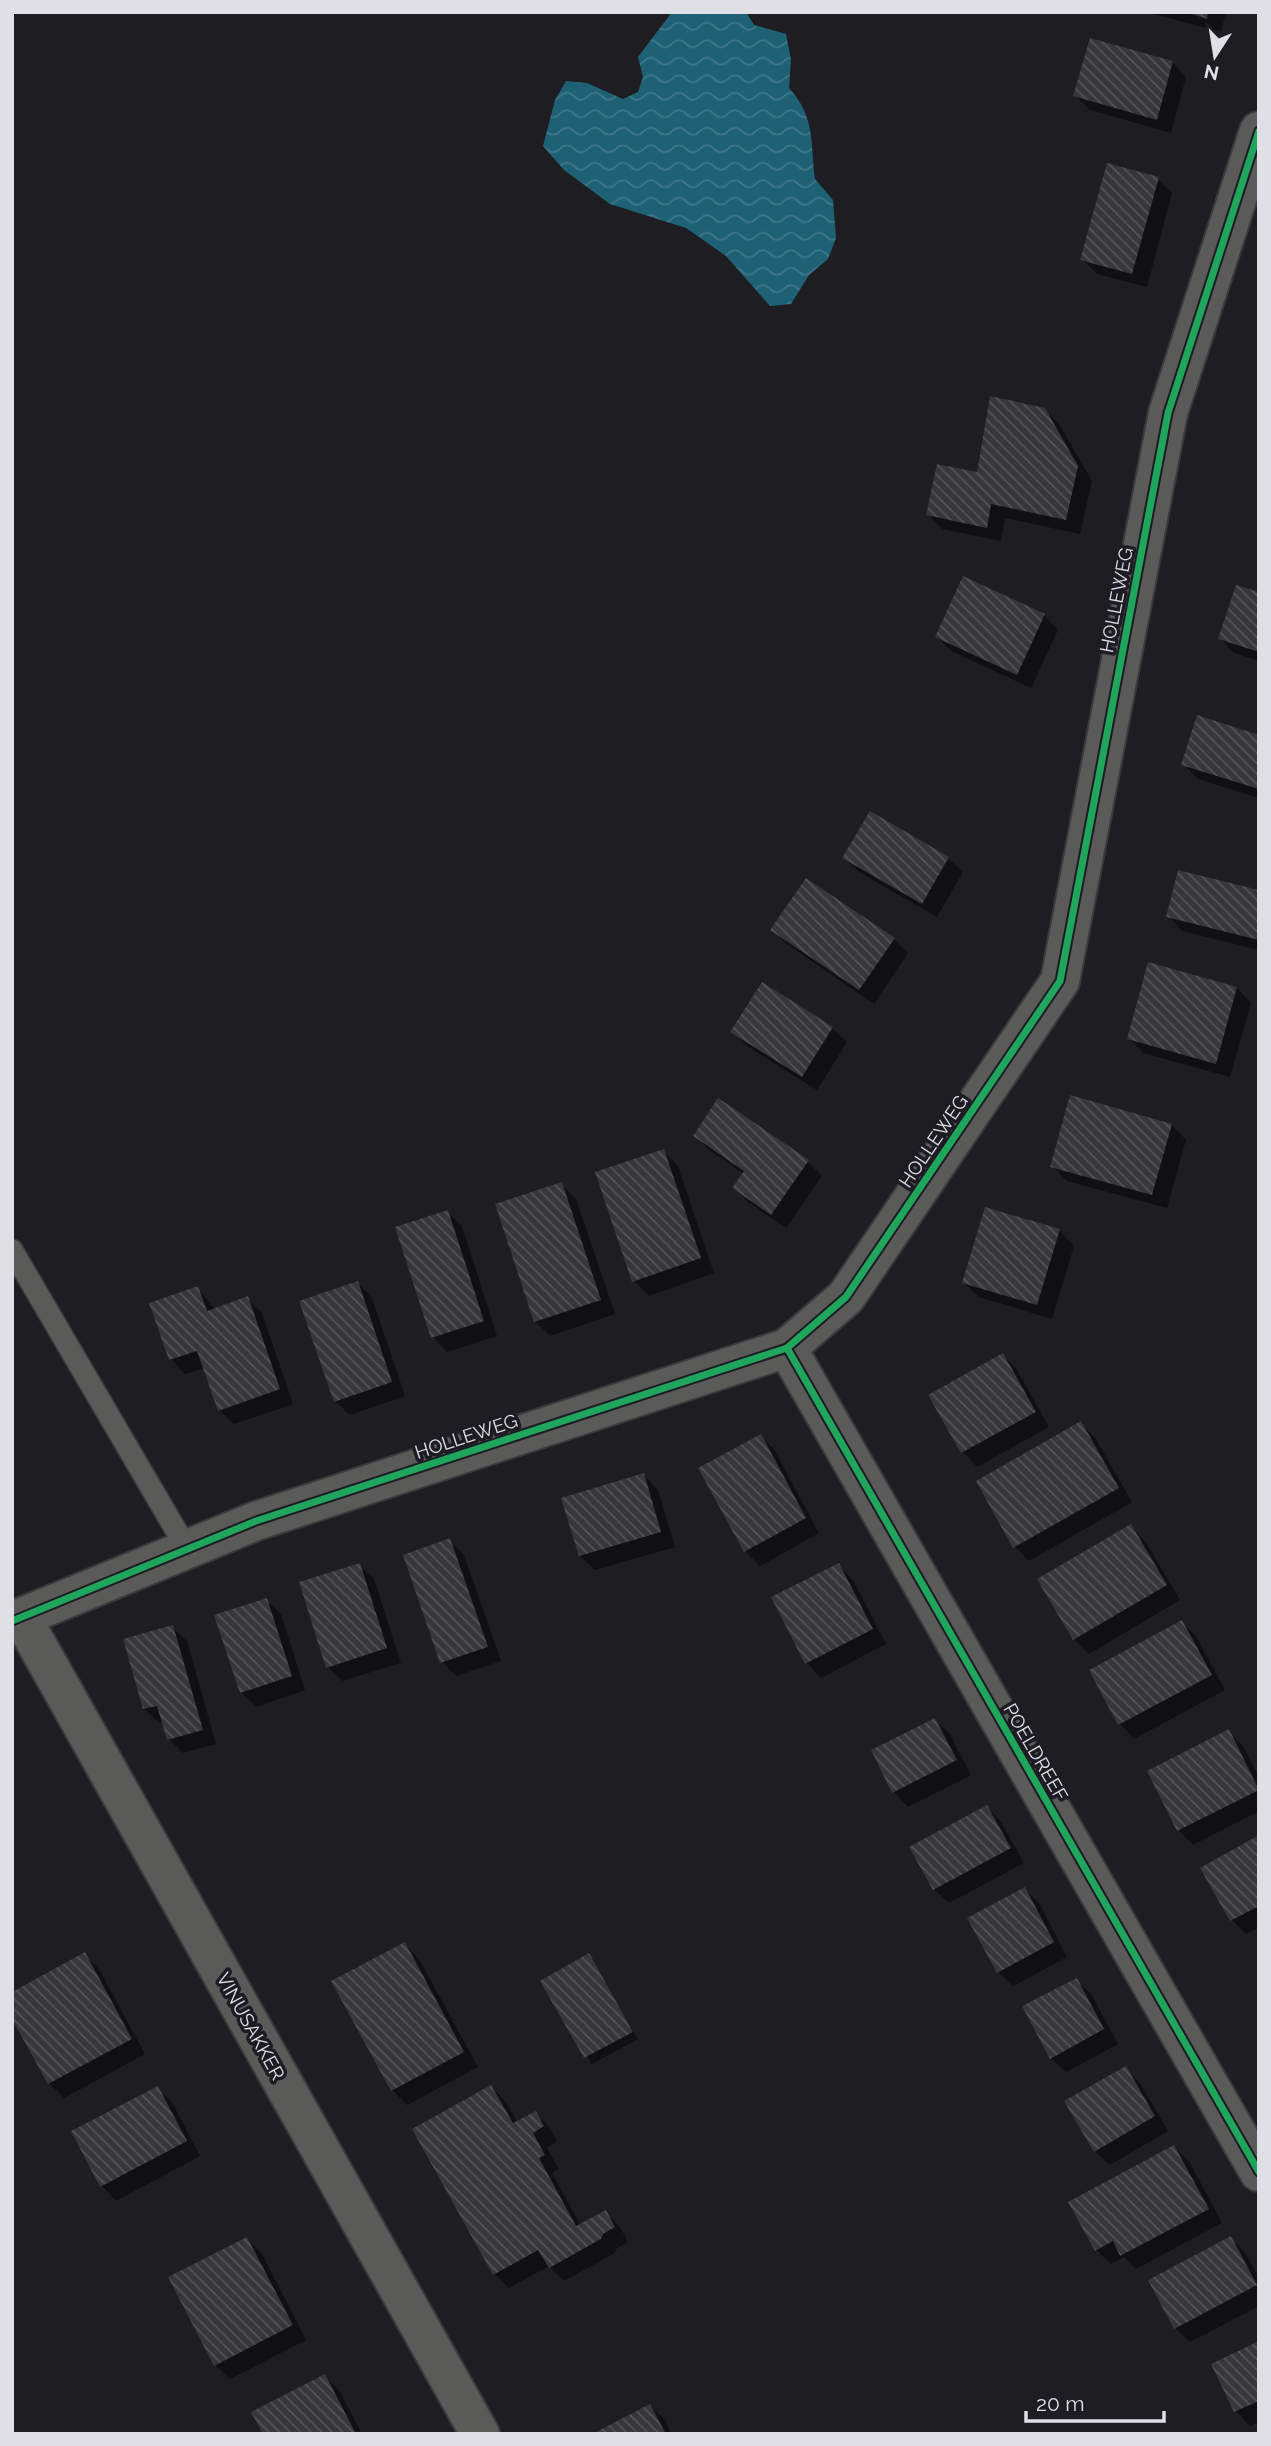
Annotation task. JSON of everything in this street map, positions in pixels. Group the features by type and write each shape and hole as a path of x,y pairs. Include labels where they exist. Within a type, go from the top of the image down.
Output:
{"street":[{"name":"HOLLEWEG","path":"17,1619 256,1521 787,1348 846,1297 1060,981 1168,413 1259,131"},
{"name":"POELDREEF","path":"787,1348 1259,2172"},
{"name":"VINUSAKKER","path":"17,1619 480,2434"}],"lane":[{"path":"12,1250 187,1549"}],"water":[{"path":"672,12 746,12 754,25 786,34 791,60 789,88 798,99 808,120 815,179 833,200 836,238 828,259 809,275 791,304 770,306 726,256 686,228 610,204 564,170 543,146 555,100 566,81 587,83 623,99 638,92 643,77 638,57"}],"building":[{"path":"1186,12 1208,12 1207,19"},
{"path":"1090,38 1173,61 1157,120 1073,96"},
{"path":"1107,163 1159,177 1132,274 1080,260"},
{"path":"990,396 1045,408 1078,466 1066,520 991,504 987,528 926,515 937,464 977,472"},
{"path":"963,576 1045,614 1017,675 935,637"},
{"path":"1236,585 1259,592 1259,652 1218,639"},
{"path":"1197,715 1259,735 1259,789 1181,765"},
{"path":"870,811 949,857 922,904 842,858"},
{"path":"1178,870 1259,890 1259,940 1166,917"},
{"path":"806,878 895,938 859,990 770,930"},
{"path":"1148,962 1237,987 1216,1064 1127,1039"},
{"path":"762,982 833,1027 802,1077 730,1032"},
{"path":"1070,1095 1172,1124 1152,1195 1050,1167"},
{"path":"718,1098 809,1160 771,1215 732,1188 744,1171 693,1136"},
{"path":"664,1149 701,1258 632,1282 595,1172"},
{"path":"562,1182 601,1300 534,1322 495,1204"},
{"path":"985,1207 1060,1229 1037,1305 962,1283"},
{"path":"448,1210 484,1321 431,1338 395,1227"},
{"path":"358,1281 392,1382 334,1402 299,1301"},
{"path":"198,1286 207,1311 248,1296 280,1389 218,1411 197,1351 169,1360 149,1303"},
{"path":"1003,1353 1036,1412 961,1453 928,1395"},
{"path":"1081,1421 1119,1488 1013,1548 976,1481"},
{"path":"761,1434 806,1518 744,1552 698,1468"},
{"path":"644,1473 661,1532 579,1556 561,1498"},
{"path":"1131,1524 1167,1585 1073,1640 1037,1579"},
{"path":"450,1538 488,1647 440,1663 403,1555"},
{"path":"360,1563 387,1648 326,1668 299,1582"},
{"path":"839,1563 873,1629 805,1664 771,1597"},
{"path":"267,1598 292,1676 240,1693 214,1615"},
{"path":"1182,1620 1212,1675 1118,1725 1089,1670"},
{"path":"173,1625 203,1730 167,1740 157,1706 143,1709 123,1639"},
{"path":"935,1718 957,1760 892,1793 871,1750"},
{"path":"1229,1729 1259,1790 1177,1831 1147,1771"},
{"path":"987,1805 1011,1848 933,1890 909,1847"},
{"path":"1259,1835 1259,1906 1230,1921 1200,1868"},
{"path":"1025,1887 1054,1942 997,1973 967,1918"},
{"path":"405,1942 464,2052 391,2091 331,1981"},
{"path":"85,1952 132,2039 48,2084 12,2019 12,1992"},
{"path":"589,1953 633,2032 584,2058 540,1981"},
{"path":"1077,1978 1104,2029 1050,2059 1022,2006"},
{"path":"1126,2066 1155,2116 1094,2152 1064,2101"},
{"path":"491,2085 513,2123 536,2111 544,2126 533,2133 545,2155 539,2158 576,2226 606,2210 615,2227 603,2234 601,2239 549,2268 538,2250 493,2275 412,2129"},
{"path":"158,2086 187,2141 100,2187 71,2131"},
{"path":"1174,2145 1209,2209 1120,2256 1113,2241 1095,2251 1068,2202"},
{"path":"1231,2236 1257,2285 1174,2329 1148,2280"},
{"path":"247,2237 293,2325 214,2366 168,2277"},
{"path":"1259,2341 1259,2401 1234,2412 1211,2364"},
{"path":"325,2374 356,2434 263,2434 251,2412"},
{"path":"650,2404 666,2434 592,2434"}],"cycle path":[{"path":"12,1621 256,1521 787,1348 846,1297 1060,981 1168,413 1259,131"},
{"path":"787,1348 1259,2172"}]}
